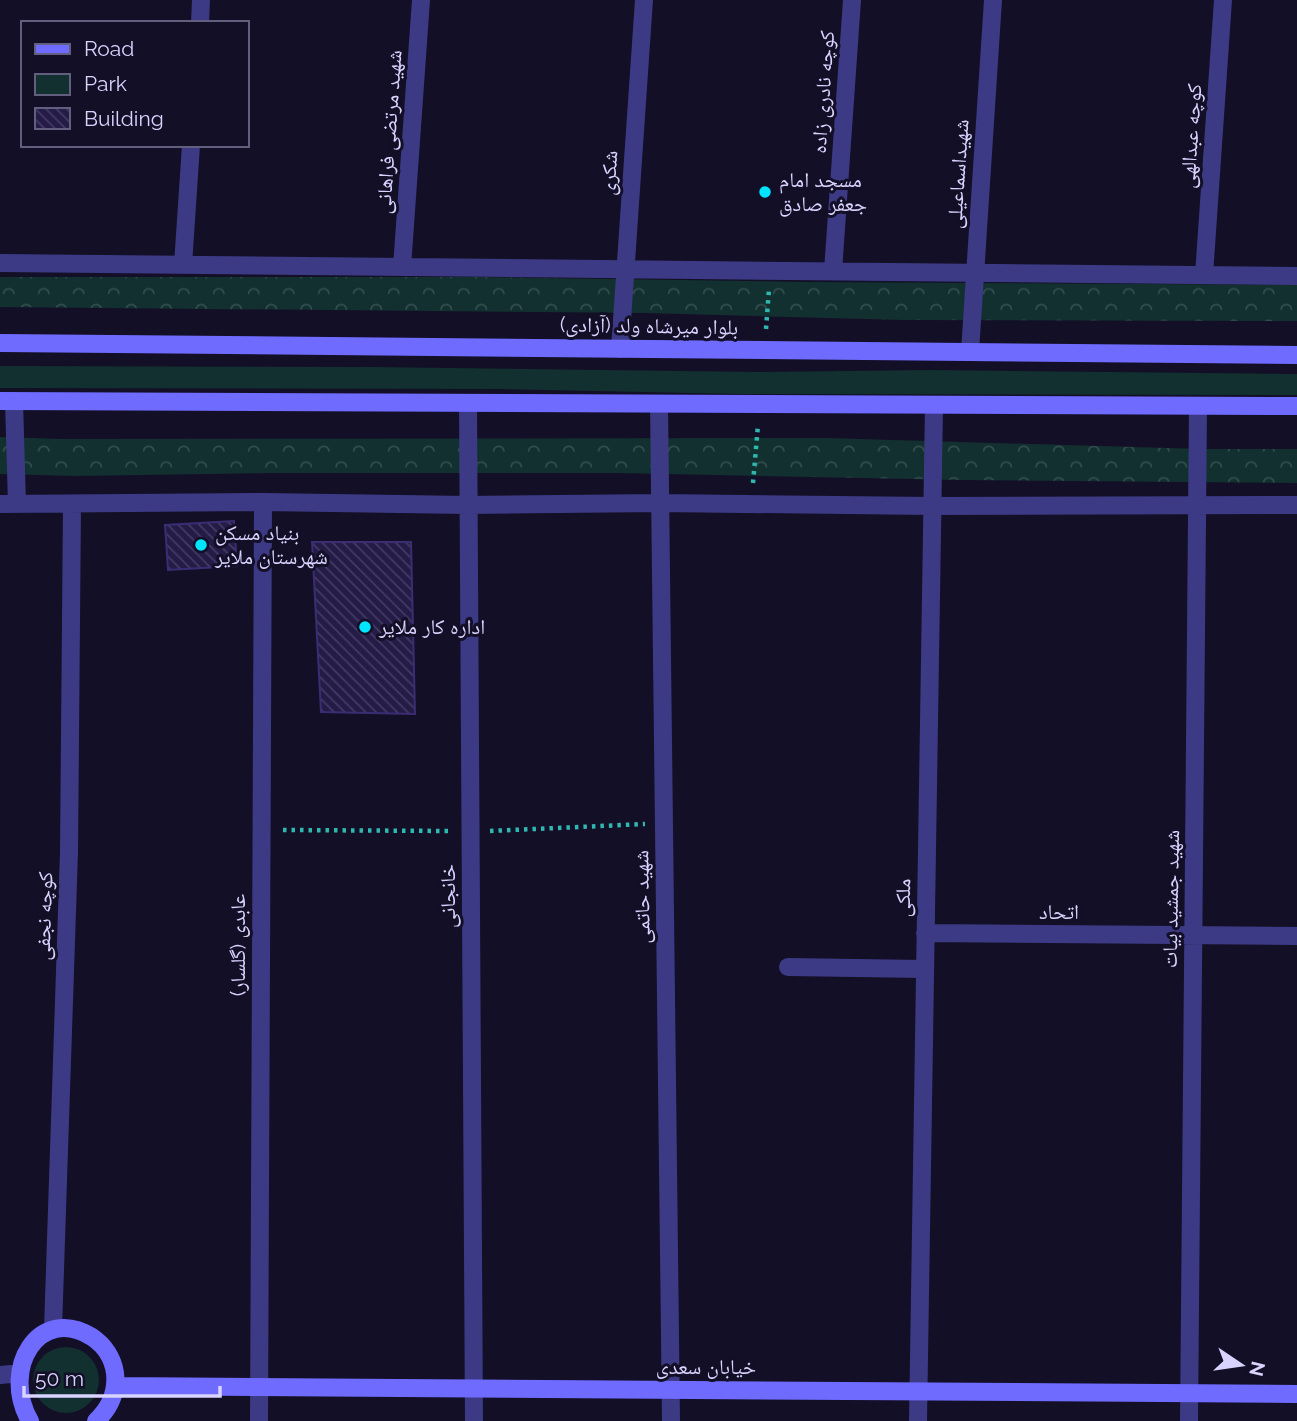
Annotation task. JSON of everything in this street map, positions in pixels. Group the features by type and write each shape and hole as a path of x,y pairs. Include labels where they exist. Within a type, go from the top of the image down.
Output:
{"main road":[{"name":"بلوار میرشاه ولد (آزادی)","path":"0,343 1297,355"},
{"path":"7,401 1297,406"},
{"path":"30,1421 19,1408 6,1375 25,1345 38,1335 53,1329 85,1333 99,1342 108,1355 114,1370 115,1386 111,1401 96,1421"},
{"name":"خیابان سعدی","path":"115,1386 1297,1394"}],"street":[{"path":"200,21 201,0"},
{"name":"شهید مرتضی فراهانی","path":"402,267 421,0"},
{"name":"شکری","path":"620,349 644,0"},
{"name":"کوچه نادری زاده","path":"833,271 852,0"},
{"name":"شهیداسماعیلی","path":"970,352 993,0"},
{"name":"کوچه عبدالهی","path":"1204,275 1223,0"},
{"path":"183,265 191,147"},
{"path":"0,263 1297,276"},
{"path":"7,401 8,504 263,502 468,505 1297,505"},
{"name":"خانجانی","path":"468,403 474,1421"},
{"name":"شهید حاتمی","path":"659,404 671,1421"},
{"name":"ملکی","path":"918,1421 934,405"},
{"name":"شهید جمشید بیات","path":"1189,1421 1198,406"},
{"name":"عابدی (گلسار)","path":"259,1421 263,502"},
{"name":"کوچه نجفی","path":"53,1329 69,852 72,505"},
{"name":"اتحاد","path":"925,933 1297,936"},
{"path":"788,967 924,969"}],"path":[{"path":"261,830 470,831 664,823"}],"green space":[{"path":"0,277 477,277 1297,285 1297,321 904,320 646,313 0,307"},
{"path":"0,366 1297,374 1297,395 0,388"},
{"path":"0,437 826,438 1201,449 1297,449 1297,483 620,473 74,476 0,474"},
{"path":"60,1347 72,1347 90,1356 97,1367 97,1393 90,1404 79,1411 60,1413 47,1408 38,1399 33,1386 33,1374 38,1361 47,1352"}],"building":[{"name":"بنیاد مسکن شهرستان ملایر","path":"234,521 237,566 168,570 165,525"},
{"name":"اداره کار ملایر","path":"312,542 411,542 415,714 321,712"}],"place":[{"name":"مسجد امام جعفر صادق","path":"765,192"},
{"name":"بنیاد مسکن شهرستان ملایر","path":"201,545"},
{"name":"اداره کار ملایر","path":"365,627"}]}
